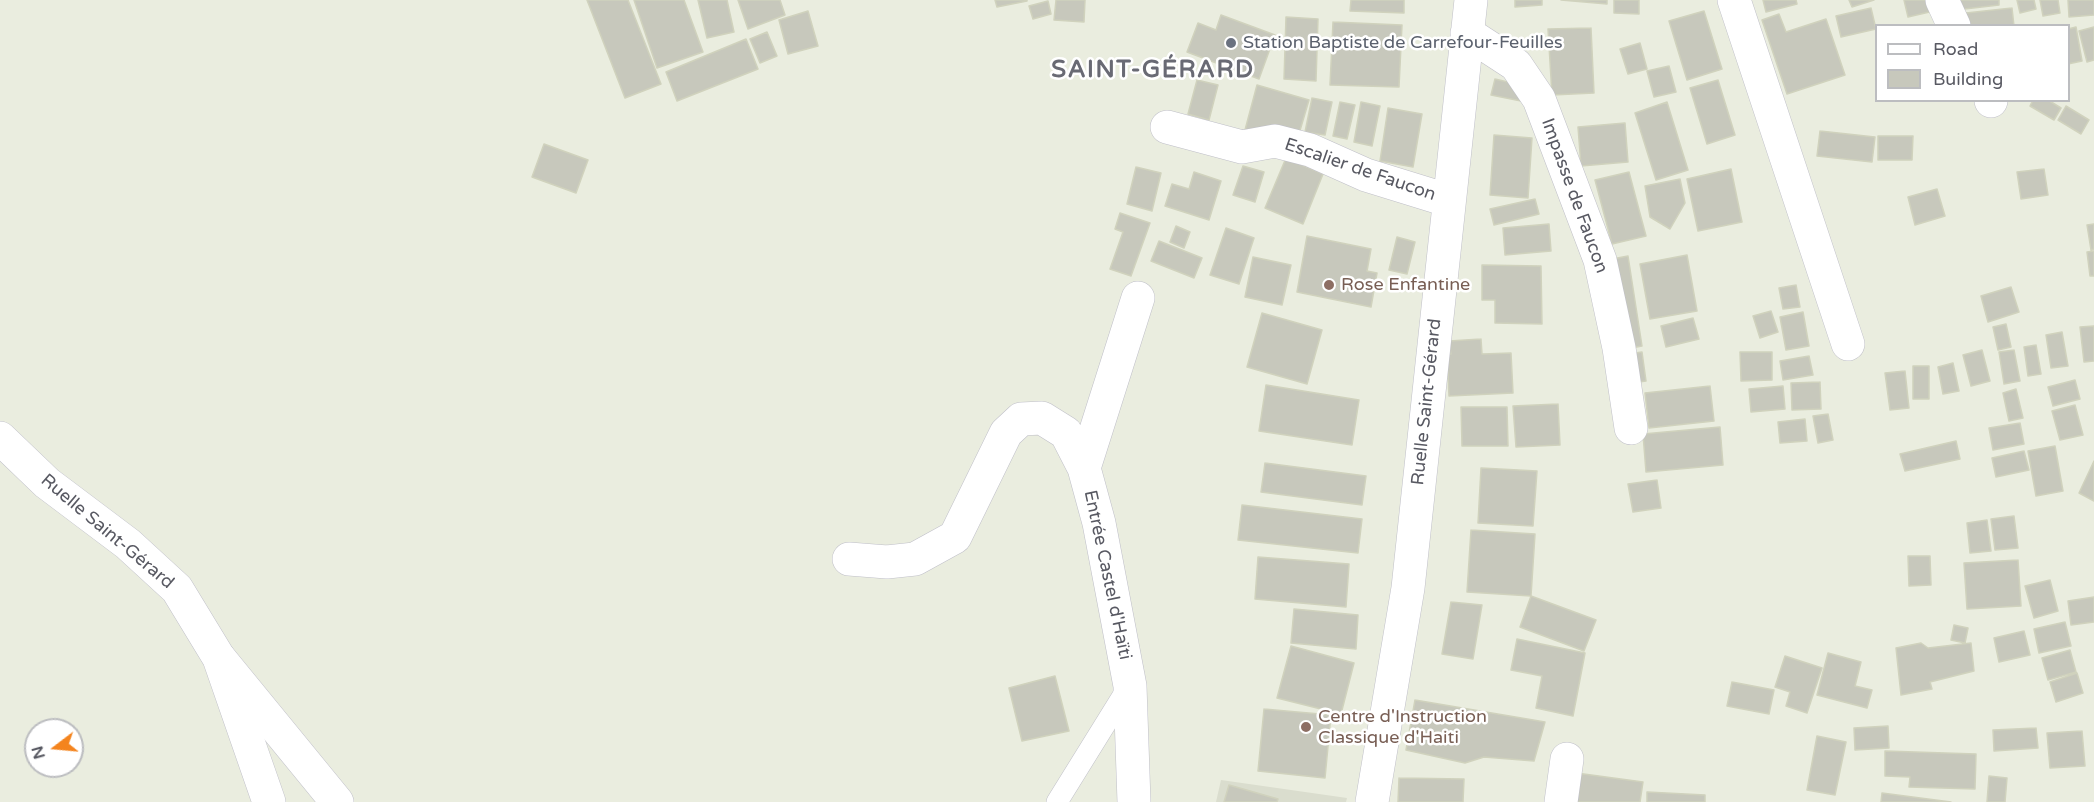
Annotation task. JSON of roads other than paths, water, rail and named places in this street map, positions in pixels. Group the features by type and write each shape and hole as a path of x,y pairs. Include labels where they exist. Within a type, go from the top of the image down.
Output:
{"street":[{"name":"Ruelle Saint-Gérard","path":"1372,802 1408,588 1471,0"},
{"path":"1734,0 1848,344"},
{"path":"1942,0 1953,24"},
{"name":"Impasse de Faucon","path":"1467,33 1516,65 1539,99 1600,260 1619,348 1631,428"},
{"name":"Escalier de Faucon","path":"1167,127 1242,147 1275,141 1310,150 1366,175 1448,200"},
{"path":"1084,468 1138,298"},
{"name":"Entrée Castel d'Haïti","path":"849,559 887,562 915,559 955,537 1006,433 1022,419 1042,418 1066,433 1084,468 1100,523 1130,686 1134,802"},
{"name":"Ruelle Saint-Gérard","path":"0,438 47,483 128,544 177,589 219,658 269,802"},
{"path":"219,658 337,802"},
{"path":"1561,802 1567,759"}],"lane":[{"path":"1057,802 1130,686"}],"place":[{"name":"Station Baptiste de Carrefour-Feuilles","path":"1231,43"},
{"name":"Rose Enfantine","path":"1329,285"},
{"name":"Centre d'Instruction Classique d'Haiti","path":"1306,727"}],"district":[{"name":"SAINT-GÉRARD","path":"1153,71"}]}
